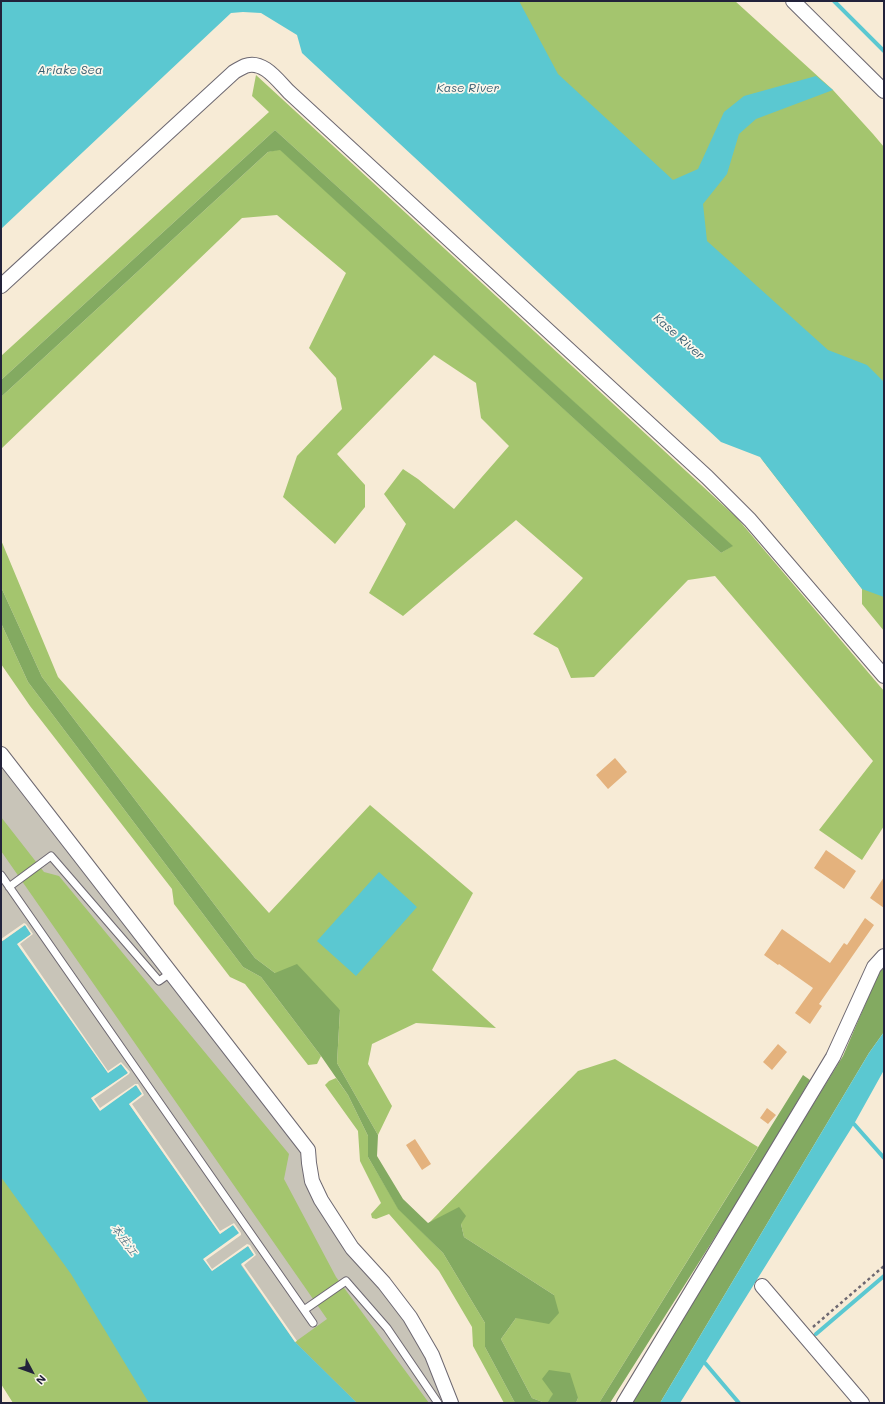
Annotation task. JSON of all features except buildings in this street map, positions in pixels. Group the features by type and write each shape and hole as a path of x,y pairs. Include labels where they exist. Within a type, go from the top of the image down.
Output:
{"street":[{"path":"793,1 884,91"},
{"path":"1,286 234,72 246,65 257,65 270,72 289,92 707,477 750,520 884,676"},
{"path":"1,754 308,1150 312,1181 321,1200 352,1248 384,1283 410,1317 432,1355 451,1403"},
{"path":"624,1403 833,1057 874,967 884,956"},
{"path":"762,1286 862,1403"}],"lane":[{"path":"10,887 51,856 159,981 166,976"},
{"path":"1,875 313,1323"},
{"path":"304,1310 346,1281 387,1328 438,1403"}],"path":[{"path":"804,1335 884,1266"}],"shaded area":[{"path":"1,764 304,1153 304,1167 379,1287 405,1320 427,1359 445,1403 225,1403 1,1094"}],"green space":[{"path":"432,1 735,1 833,90 884,147 884,440"},
{"path":"256,75 737,518 884,691 884,826 862,860 819,830 873,761 715,576 688,580 594,677 571,678 558,648 533,634 583,578 516,520 403,616 369,593 406,524 384,494 403,469 418,479 454,509 509,446 481,418 476,383 434,355 337,454 365,485 365,507 335,544 283,497 297,456 342,409 336,378 309,348 346,273 277,215 242,218 1,449 1,397 268,152 280,149 721,553 732,546 275,130 1,380 1,356 269,112 252,96"},
{"path":"275,130 733,546 721,553 280,150 268,152 1,397 1,380"},
{"path":"760,457 884,574 884,631 862,604 862,589"},
{"path":"1,540 58,677 269,913 370,805 473,893 432,970 496,1028 416,1023 372,1044 368,1064 392,1106 378,1135 337,1063 340,1010 275,973 255,958 42,677 1,587"},
{"path":"1,587 42,677 255,958 275,973 297,964 340,1010 337,1063 378,1135 377,1156 403,1199 428,1223 459,1207 466,1216 461,1224 464,1237 554,1295 559,1313 549,1324 516,1318 501,1339 532,1398 545,1403 515,1403 485,1347 485,1323 443,1253 398,1209 368,1157 368,1136 348,1095 321,1056 261,977 243,967 28,682 1,623"},
{"path":"1,623 28,682 243,967 261,977 321,1056 317,1064 308,1065 245,984 230,977 174,904 172,889 30,706 1,664"},
{"path":"1,817 44,872 59,876 289,1154 284,1179 336,1277 429,1403 357,1403 295,1342 327,1319 1,851"},
{"path":"884,966 884,1032 869,1053 660,1403 629,1403 843,1056 880,970"},
{"path":"615,1059 758,1147 599,1403 576,1403 578,1398 554,1394 547,1403 545,1403 532,1398 501,1339 516,1318 554,1295 464,1237 461,1224 428,1224 578,1071"},
{"path":"803,1075 810,1080 751,1180 610,1403 599,1403"},
{"path":"336,1078 348,1095 368,1136 368,1157 398,1208 443,1253 485,1323 485,1347 515,1403 504,1403 473,1346 472,1327 439,1271 389,1214 376,1219 372,1218 371,1214 381,1203 360,1161 358,1131 325,1085 329,1081"},
{"path":"1,1134 184,1403 13,1403 1,1384"},
{"path":"549,1370 570,1373 578,1398 576,1403 547,1403 553,1394 542,1379"}],"water":[{"name":"Kase River","path":"1,1 519,1 558,74 673,180 698,169 724,112 744,96 816,76 833,90 756,119 739,134 727,174 703,204 707,241 828,350 867,365 884,382 884,597 862,589 760,457 721,442 302,53 297,35 261,13 231,13 1,229"},
{"path":"379,872 417,907 356,976 317,941"},
{"name":"本庄江","path":"25,925 31,934 18,944 108,1073 121,1064 128,1073 91,1098 100,1110 136,1085 142,1094 129,1104 220,1234 233,1225 240,1234 204,1259 212,1271 248,1246 254,1255 241,1265 295,1342 357,1403 149,1403 71,1274 1,1177 1,942"},
{"path":"884,1032 884,1070 854,1124 680,1403 660,1403 869,1053"}],"pier":[{"path":"24,923 33,934 20,944 108,1071 121,1062 130,1072 94,1099 100,1108 135,1084 138,1084 144,1095 132,1104 220,1231 234,1223 241,1233 241,1235 206,1260 212,1269 247,1244 250,1245 256,1255 244,1265 297,1341 295,1342 241,1264 254,1255 248,1246 212,1271 203,1259 239,1233 233,1225 220,1234 129,1104 142,1094 136,1085 100,1111 91,1098 128,1073 121,1064 108,1073 17,944 31,934 25,925 1,942 1,939"}],"waterway":[{"path":"834,1 884,51"},
{"path":"854,1124 884,1158"},
{"path":"816,1334 884,1276"},
{"path":"705,1363 739,1403"}],"water label":[{"name":"Ariake Sea","path":"70,70"}]}
